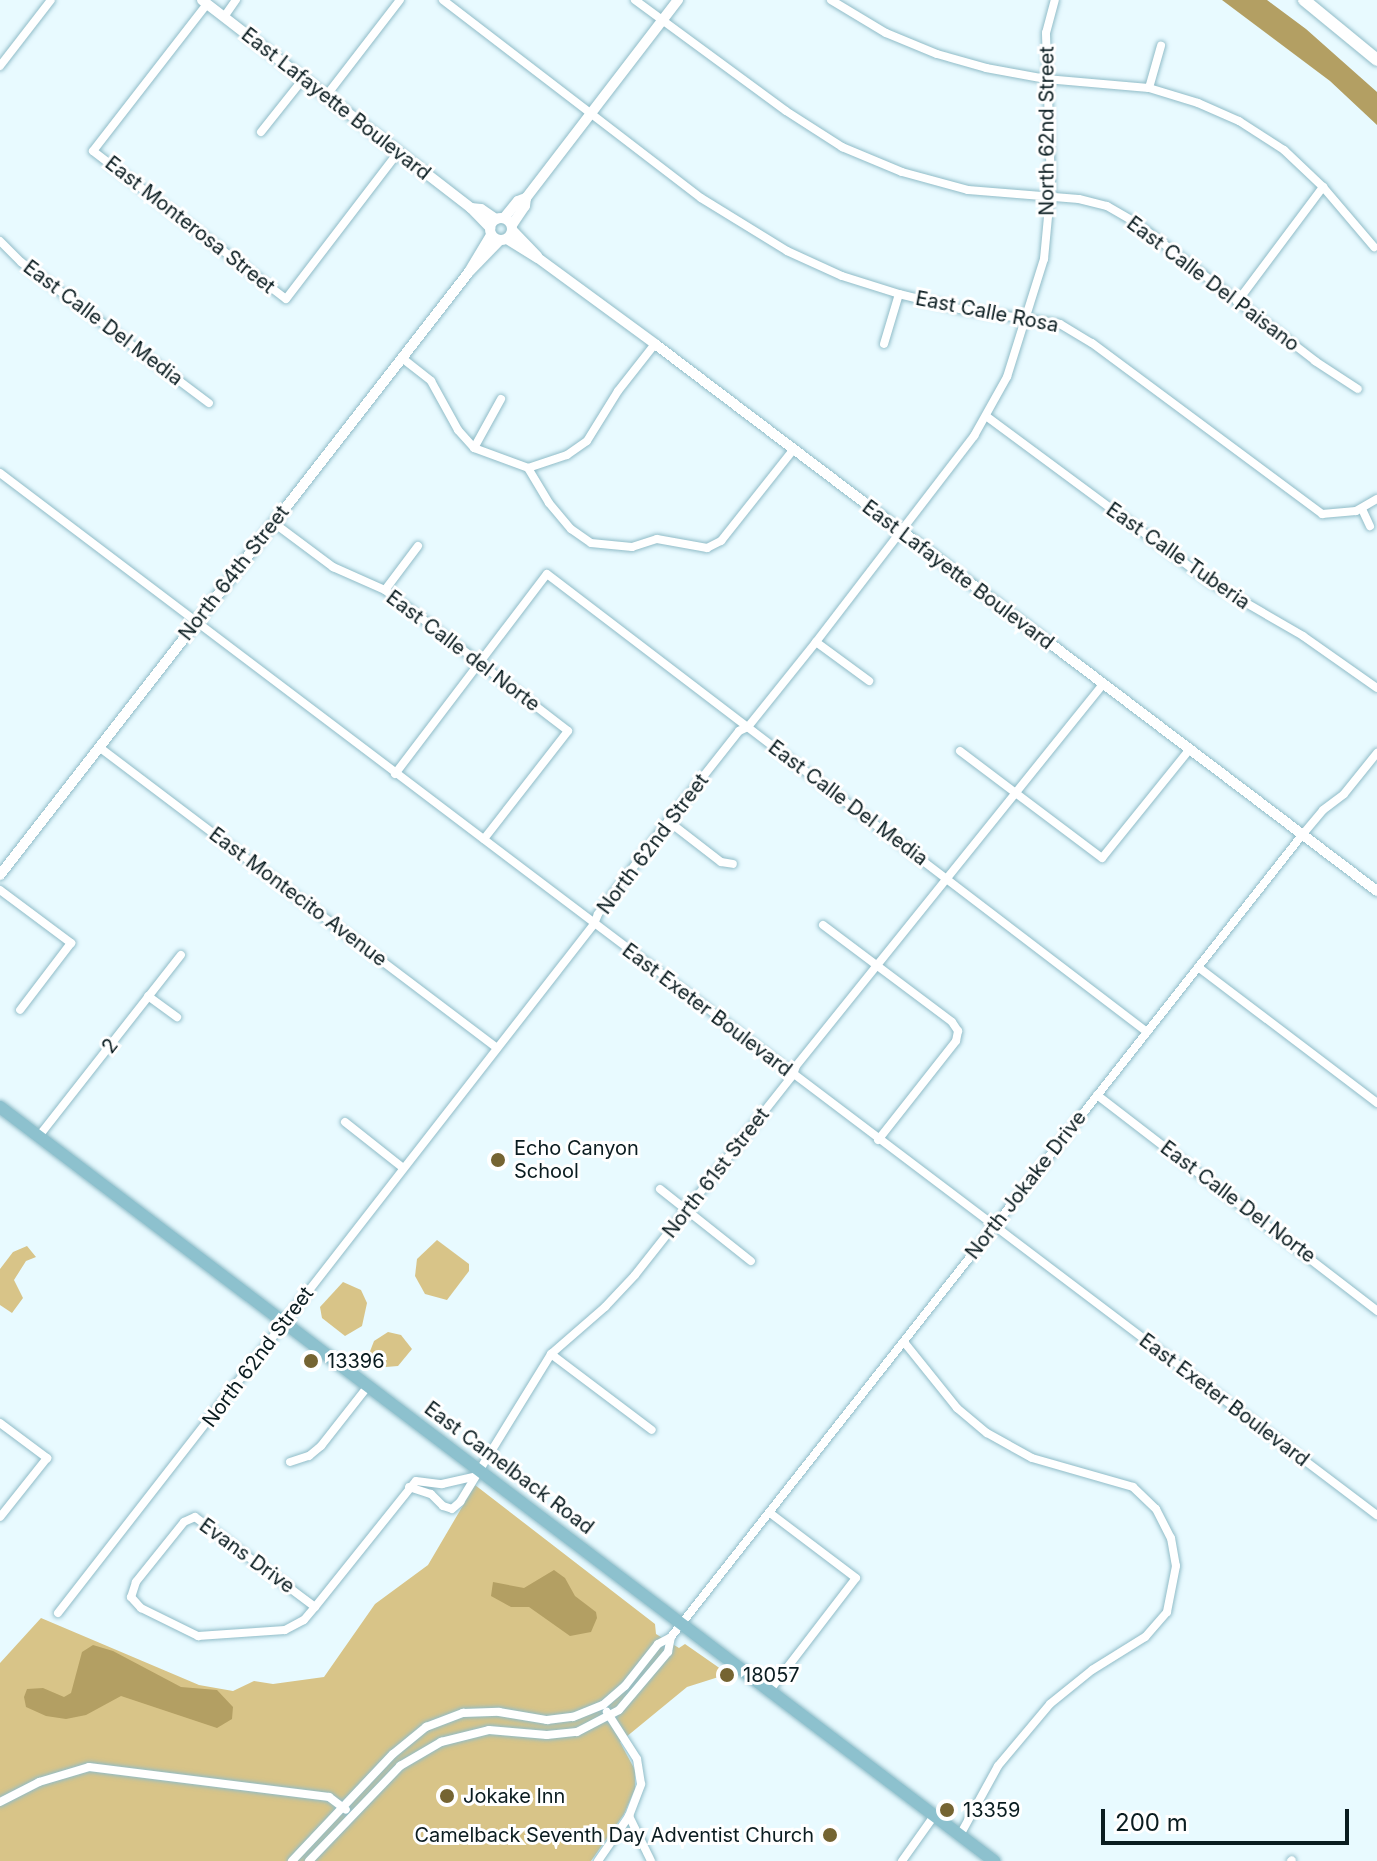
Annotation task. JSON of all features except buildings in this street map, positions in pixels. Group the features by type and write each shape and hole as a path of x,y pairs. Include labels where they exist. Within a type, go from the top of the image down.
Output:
{"main road":[{"path":"1304,0 1377,60"},
{"name":"East Camelback Road","path":"0,1107 368,1386 475,1473 682,1623 994,1861"}],"street":[{"path":"0,66 51,0"},
{"path":"224,17 236,0"},
{"path":"326,96 400,0"},
{"name":"East Calle Rosa","path":"443,0 701,198 756,233 842,276 899,294 960,309 1060,324 1092,343 1322,514 1338,515 1362,509"},
{"name":"East Calle Del Paisano","path":"635,0 786,111 842,147 902,172 968,190 1050,197 1107,206 1138,224 1237,302 1358,389"},
{"name":"North 64th Street","path":"0,875 469,272 502,229 518,201 526,198 678,0"},
{"path":"831,0 886,33 937,54 986,68 1046,79 1149,88 1198,103 1239,121 1284,150 1323,187 1374,247"},
{"name":"North 62nd Street","path":"58,1613 594,924 598,914 668,821 739,731 748,727 903,532 986,416 1007,377 1044,259 1050,197 1046,33 1055,0"},
{"name":"East Lafayette Boulevard","path":"204,2 471,208 1377,891"},
{"name":"East Monterosa Street","path":"204,2 93,151 286,299 399,151"},
{"path":"1149,88 1161,46"},
{"path":"261,132 304,78"},
{"path":"1237,302 1323,187"},
{"name":"East Calle Del Media","path":"0,241 21,262 209,403"},
{"path":"884,344 899,294"},
{"path":"528,468 567,455 587,441 618,391 655,344"},
{"path":"402,358 431,381 458,430 474,448 528,468 549,503 571,529 591,543 632,547 657,539 707,548 721,541 793,450"},
{"path":"474,448 501,399"},
{"name":"East Calle Tuberia","path":"986,416 1210,582 1303,636 1377,688"},
{"name":"East Exeter Boulevard","path":"0,473 1377,1515"},
{"path":"1370,526 1362,509 1377,499"},
{"name":"East Calle del Norte","path":"274,523 333,567 385,590 568,731 484,839"},
{"path":"385,590 418,546"},
{"name":"East Calle Del Media","path":"480,663 547,574 1147,1032"},
{"path":"816,642 869,681"},
{"path":"395,774 480,663"},
{"name":"North 61st Street","path":"475,1473 551,1354 622,1290 688,1211 793,1075 796,1066 1102,685"},
{"name":"East Montecito Avenue","path":"99,747 497,1048"},
{"path":"960,751 1102,858 1189,750"},
{"name":"North Jokake Drive","path":"671,1637 1303,834 1323,810 1344,794 1377,753"},
{"path":"668,821 721,862 733,864"},
{"path":"0,890 71,943 20,1010"},
{"path":"823,925 952,1022 958,1031 956,1041 878,1140"},
{"name":"2","path":"39,1136 181,955"},
{"path":"1198,967 1377,1103"},
{"path":"148,996 177,1017"},
{"name":"East Calle Del Norte","path":"1097,1095 1332,1273 1377,1311"},
{"path":"345,1122 403,1168"},
{"path":"660,1189 751,1261"},
{"path":"904,1342 957,1408 987,1433 1032,1458 1133,1487 1156,1509 1171,1538 1175,1583 1167,1612 1145,1637 1092,1670 1050,1704 998,1766 960,1835"},
{"path":"551,1354 652,1430"},
{"path":"290,1462 309,1456 321,1446 368,1386"},
{"path":"0,1423 47,1458 0,1517"},
{"path":"436,1499 436,1489 442,1484 475,1473"},
{"path":"409,1487 452,1509 460,1502 475,1473"},
{"path":"409,1487 421,1479 442,1484"},
{"name":"Evans Drive","path":"315,1607 195,1517 184,1522 154,1559 136,1582 131,1597 141,1608 198,1636 285,1630 315,1607 409,1487"},
{"path":"770,1513 856,1578 770,1690"},
{"path":"292,1861 393,1754 426,1727 463,1713 499,1712 547,1720 573,1717 603,1705 625,1686 658,1644 671,1637"},
{"path":"309,1861 400,1766 441,1742 489,1730 547,1735 577,1732 610,1716 642,1686 668,1652 671,1637"},
{"path":"598,1861 629,1816 641,1784 637,1759 603,1705"},
{"path":"0,1802 39,1782 89,1767 329,1797 352,1815"},
{"path":"629,1816 651,1861"},
{"path":"902,1861 934,1816"}],"shaded area":[{"path":"1222,0 1267,0 1306,29 1377,92 1377,125 1330,81"},
{"path":"437,1240 469,1264 469,1271 447,1300 425,1294 415,1276 417,1259"},
{"path":"27,1246 36,1257 26,1261 14,1280 23,1298 12,1313 0,1305 0,1269 13,1252"},
{"path":"343,1282 361,1290 367,1303 362,1326 345,1336 322,1318 320,1307"},
{"path":"388,1332 401,1335 412,1349 398,1366 386,1367 369,1354 374,1341"},
{"path":"475,1485 655,1624 656,1634 679,1648 685,1644 728,1674 687,1687 620,1742 635,1770 635,1789 624,1814 591,1861 0,1861 0,1663 41,1618 199,1685 233,1691 254,1681 273,1684 324,1677 375,1604 428,1565"},
{"path":"554,1570 565,1578 575,1596 596,1612 597,1618 591,1632 570,1636 529,1607 511,1607 491,1596 493,1582 524,1588"},
{"path":"93,1645 113,1651 181,1687 217,1690 233,1707 232,1719 217,1728 121,1696 86,1715 66,1719 46,1716 26,1707 24,1697 27,1689 43,1688 64,1697 71,1693 82,1652"}],"place":[{"name":"Echo Canyon School","path":"498,1160"},
{"name":"13396","path":"311,1361"},
{"name":"18057","path":"727,1675"},
{"name":"Jokake Inn","path":"447,1796"},
{"name":"13359","path":"947,1810"},
{"name":"Camelback Seventh Day Adventist Church","path":"830,1835"}]}
